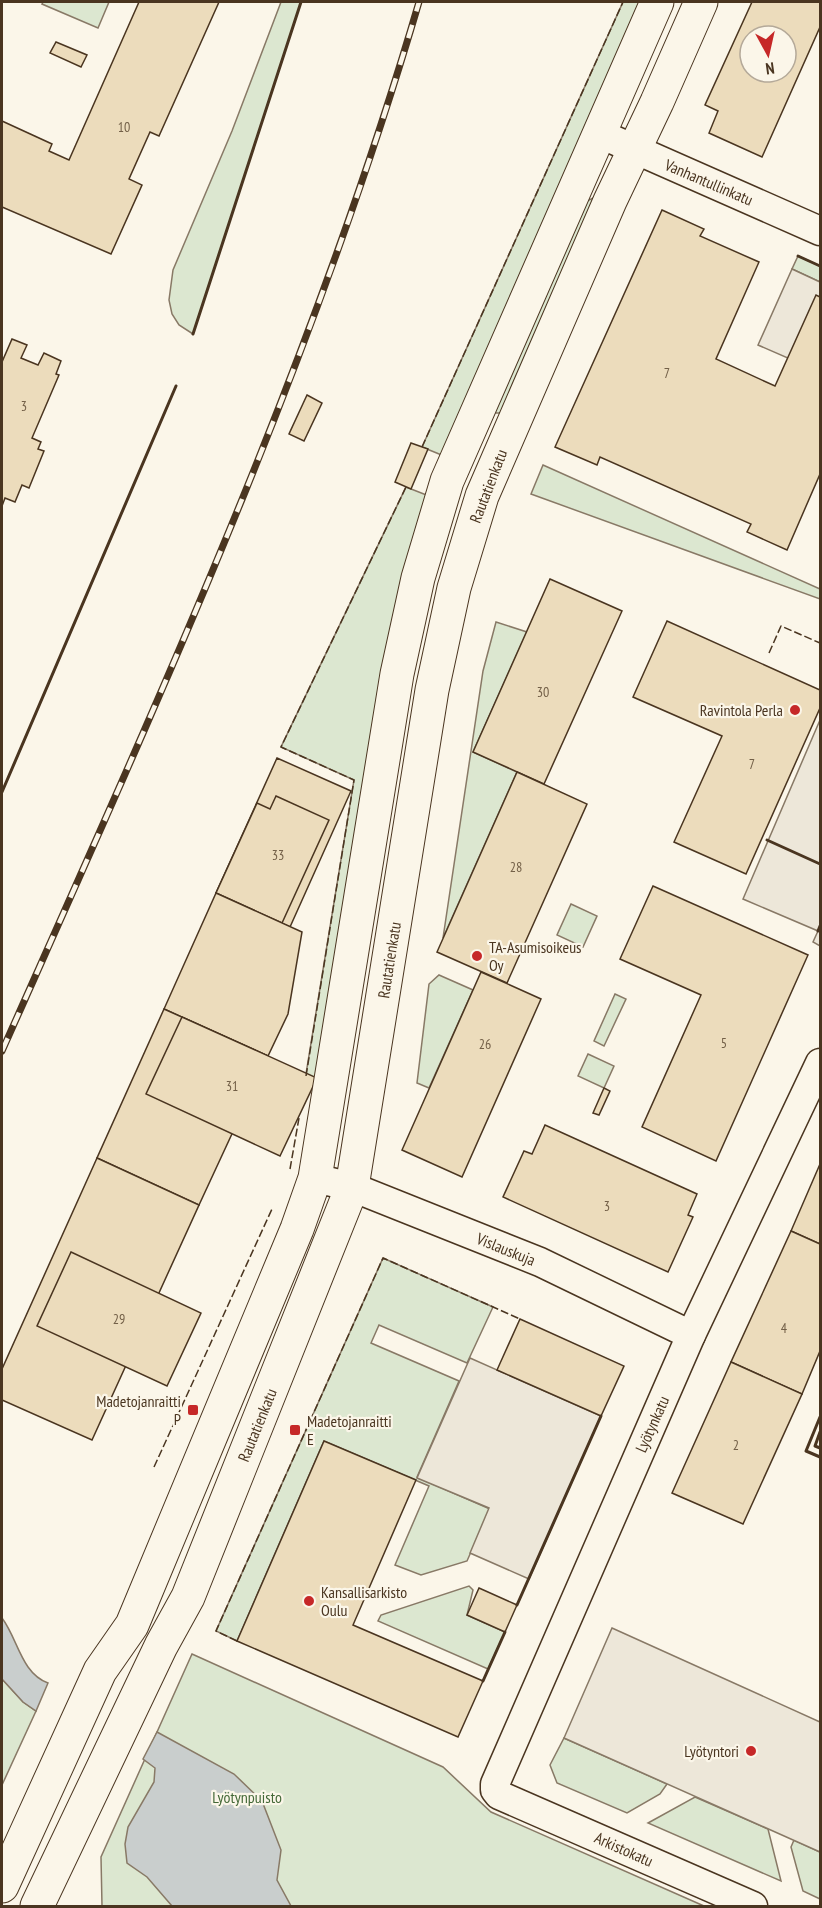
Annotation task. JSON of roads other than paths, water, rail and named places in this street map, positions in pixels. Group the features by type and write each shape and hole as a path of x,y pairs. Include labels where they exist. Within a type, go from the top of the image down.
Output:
{"main road":[{"path":"2,1886 100,1671 132,1625 148,1590 293,1239 315,1178 397,674 418,578 447,481 657,2"},
{"name":"Rautatienkatu","path":"37,1906 161,1646 188,1597 352,1187 432,690 454,588 482,496 610,201 701,2"}],"street":[{"name":"Vanhantullinkatu","path":"598,134 820,231"},
{"name":"Lyötynkatu","path":"495,1791 495,1784 691,1335 820,1063"},
{"name":"Vislauskuja","path":"315,1178 352,1187 540,1262 691,1335"},
{"name":"Arkistokatu","path":"495,1791 499,1795 753,1906"}],"railway":[{"path":"2,1051 173,663 281,402 331,270 377,137 419,2"}],"place":[{"name":"Ravintola Perla","path":"795,710"},
{"name":"TA-Asumisoikeus Oy","path":"477,956"},
{"name":"Madetojanraitti P","path":"193,1410"},
{"name":"Madetojanraitti E","path":"295,1430"},
{"name":"Kansallisarkisto Oulu","path":"309,1601"},
{"name":"Lyötyntori","path":"751,1751"}],"park label":[{"name":"Lyötynpuisto","path":"247,1797"}]}
